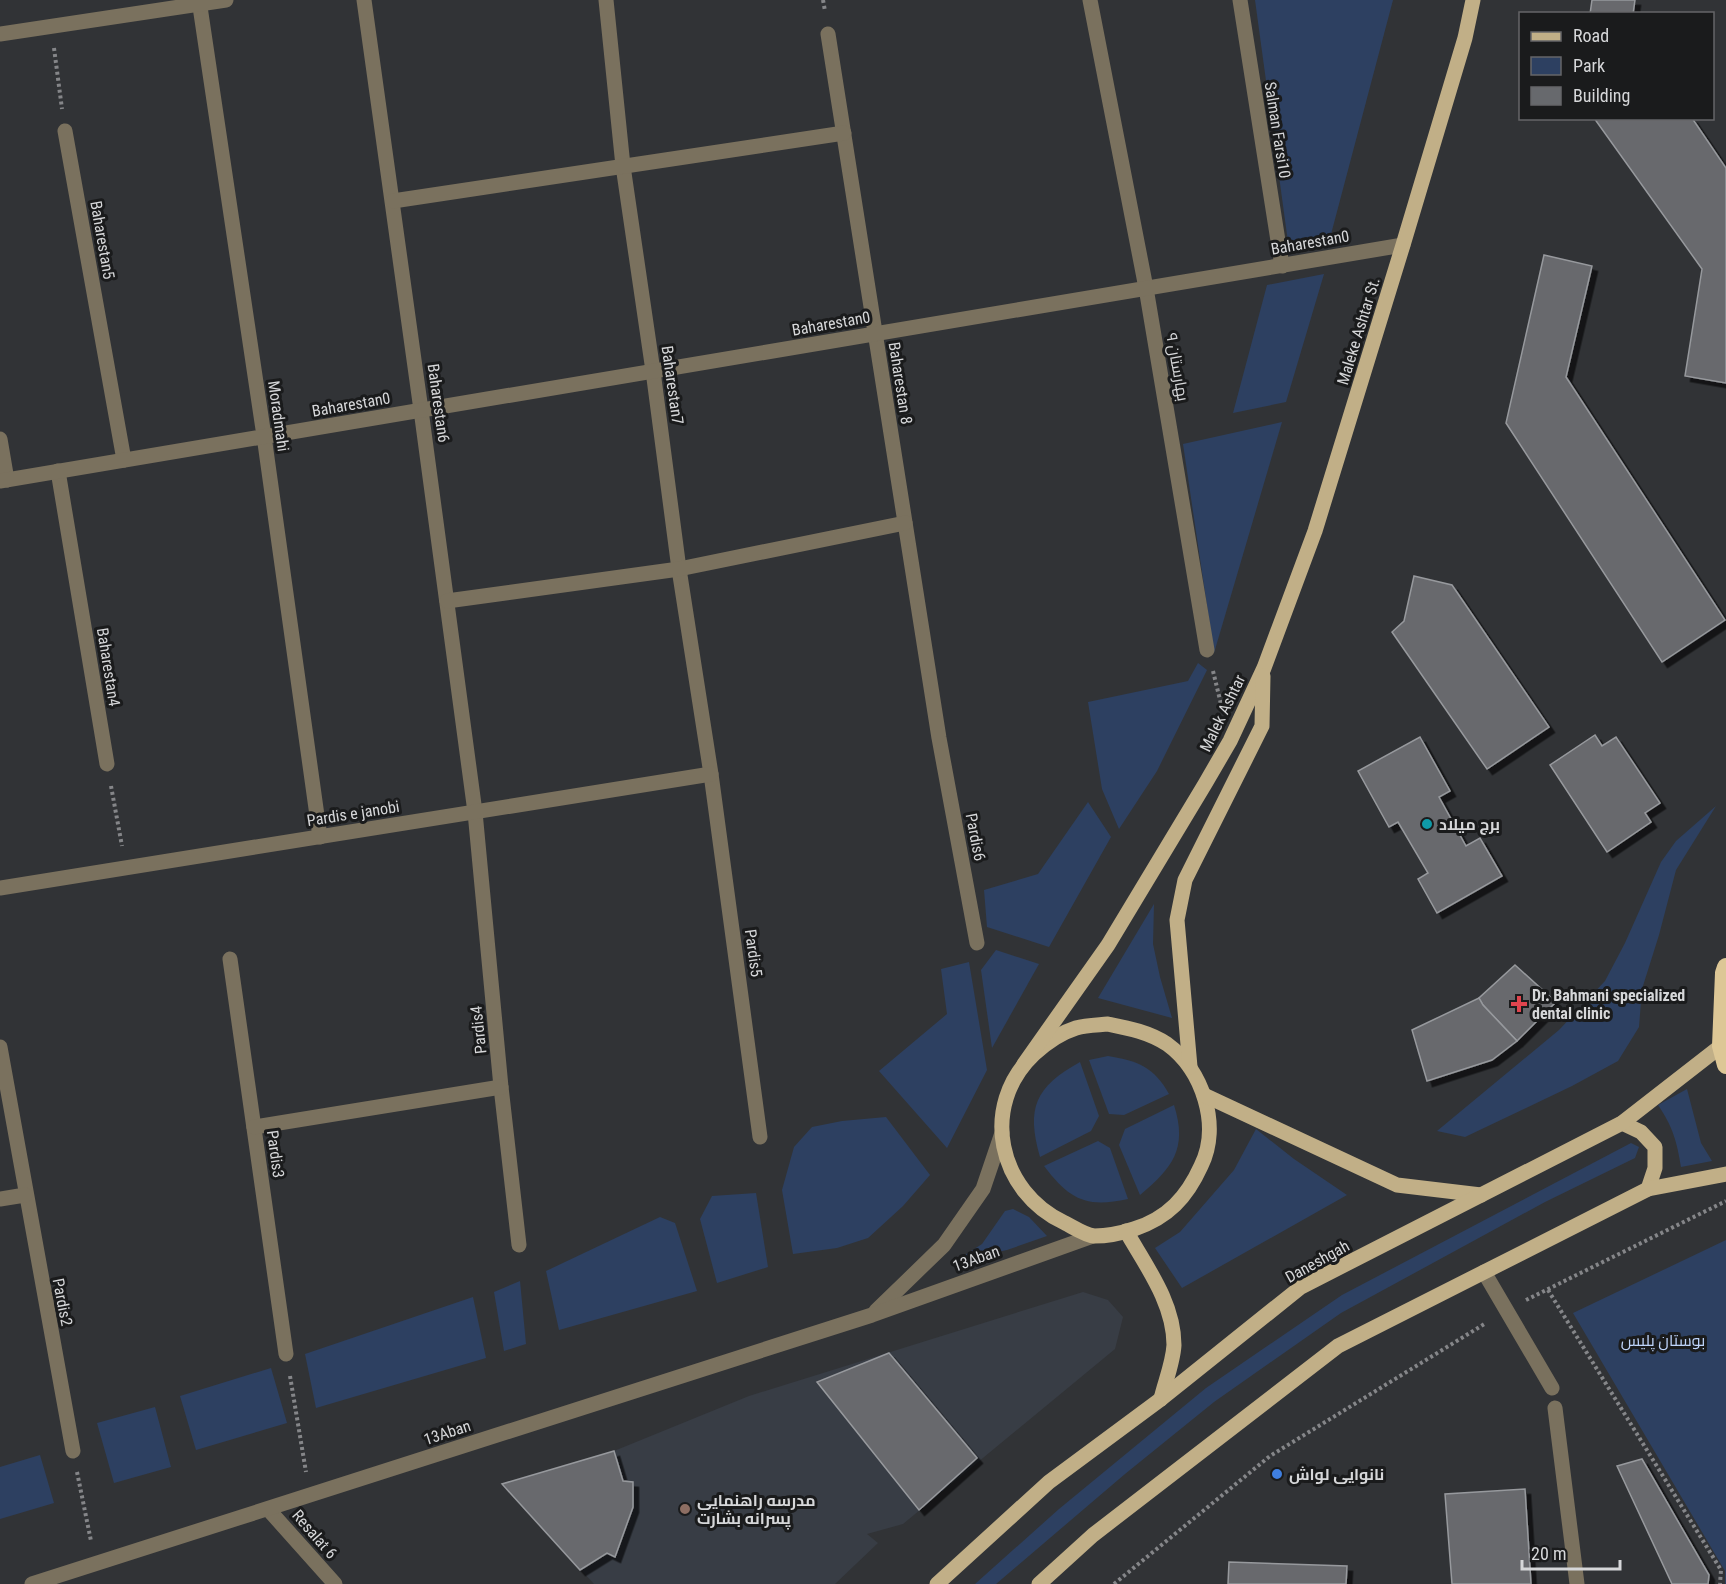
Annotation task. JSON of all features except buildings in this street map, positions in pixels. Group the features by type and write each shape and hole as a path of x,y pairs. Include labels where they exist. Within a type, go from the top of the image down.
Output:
{"highway":[{"path":"1726,968 1721,1046 1726,1065"}],"main road":[{"name":"Maleke Ashtar St.","path":"1264,668 1315,531 1403,245 1473,0"},
{"name":"Malek Ashtar","path":"1024,1064 1108,945 1230,741 1264,668"},
{"name":"Malek Ashtar","path":"1190,1067 1177,920 1185,880 1262,726 1264,668"},
{"path":"1108,1024 1139,1030 1167,1044 1190,1067 1204,1095 1210,1127 1205,1158 1192,1187 1170,1210 1143,1226 1126,1232 1093,1236 1049,1216 1024,1193 1008,1165 1002,1133 1003,1108 1011,1085 1024,1064 1047,1042 1076,1028 1108,1024"},
{"name":"Daneshgah","path":"937,1584 1049,1482 1161,1399 1301,1287 1622,1123 1721,1046"},
{"path":"1204,1095 1398,1185 1481,1195"},
{"path":"1622,1123 1641,1132 1655,1147 1655,1168 1648,1189"},
{"path":"1039,1584 1093,1535 1338,1346 1648,1189 1726,1174"},
{"path":"1126,1232 1165,1300 1172,1323 1174,1347 1161,1399"}],"street":[{"path":"0,34 200,2 226,0"},
{"name":"Baharestan6","path":"364,0 422,410 475,812"},
{"name":"Baharestan7","path":"606,0 623,166 679,569 711,774"},
{"name":"بهارستان ۹","path":"1090,0 1146,288 1207,650"},
{"name":"Salman Farsi10","path":"1239,0 1282,266"},
{"name":"Moradmahi","path":"200,2 320,837"},
{"name":"Baharestan 8","path":"828,34 939,738"},
{"name":"Baharestan5","path":"65,131 124,460"},
{"path":"393,201 844,133"},
{"name":"Baharestan0","path":"4,480 1403,245"},
{"path":"0,439 4,480"},
{"name":"Baharestan4","path":"58,471 107,764"},
{"path":"447,602 679,569 905,523"},
{"name":"Pardis6","path":"939,738 977,943"},
{"name":"Pardis e janobi","path":"0,888 711,774"},
{"name":"Pardis5","path":"711,774 760,1137"},
{"name":"Pardis4","path":"475,812 501,1088 519,1245"},
{"name":"Pardis3","path":"230,959 286,1354"},
{"name":"Pardis2","path":"0,1047 73,1451"},
{"path":"254,1126 501,1088"},
{"name":"13Aban","path":"872,1315 945,1245 983,1189 1002,1133"},
{"path":"0,1199 25,1195"},
{"name":"13Aban","path":"32,1584 872,1315 1093,1236"},
{"path":"1484,1272 1552,1388"},
{"path":"1555,1408 1577,1584"},
{"name":"Resalat 6","path":"268,1509 335,1584"}],"path":[{"path":"51,26 65,131"},
{"path":"1207,650 1230,741"},
{"path":"107,764 126,868"},
{"path":"1114,1584 1270,1456 1508,1310 1726,1201"},
{"path":"1548,1290 1721,1570 1720,1584"},
{"path":"286,1354 310,1495"},
{"path":"73,1451 96,1564"}],"shaded area":[{"path":"1083,1292 1108,1300 1123,1317 1115,1349 903,1524 867,1534 878,1543 835,1584 594,1584 502,1484 614,1451 749,1396","holes":["889,1353 977,1457 919,1510 818,1382"]}],"green space":[{"path":"1255,0 1393,0 1330,238 1288,242"},
{"path":"1324,274 1286,402 1233,413 1267,285"},
{"path":"1282,422 1214,653 1183,444"},
{"path":"1198,663 1207,670 1157,771 1119,829 1102,789 1088,702 1188,681"},
{"path":"1088,802 1111,837 1049,947 987,927 984,890 1038,874"},
{"path":"1716,806 1676,870 1642,989 1639,1027 1618,1061 1572,1086 1465,1137 1437,1131 1559,1030 1605,981 1625,943 1661,862 1676,841"},
{"path":"1154,904 1153,944 1172,1018 1098,998"},
{"path":"996,950 1039,964 992,1048 981,970"},
{"path":"969,962 987,1070 947,1148 879,1071 947,1014 941,969"},
{"path":"1108,1056 1137,1063 1151,1071 1169,1094 1124,1115 1109,1114 1089,1060"},
{"path":"1080,1062 1099,1116 1091,1131 1040,1157 1034,1125 1038,1100 1053,1080"},
{"path":"1687,1089 1701,1143 1712,1161 1681,1167 1674,1135 1658,1105"},
{"path":"1174,1105 1178,1120 1178,1146 1169,1166 1140,1195 1119,1145 1125,1129"},
{"path":"886,1117 930,1175 903,1206 868,1238 837,1248 793,1254 782,1190 794,1147 812,1127 842,1121"},
{"path":"1256,1129 1294,1159 1347,1195 1182,1288 1155,1248 1180,1232 1234,1170"},
{"path":"1098,1141 1110,1148 1128,1199 1101,1202 1080,1199 1062,1187 1044,1166"},
{"path":"1631,1143 1639,1147 1635,1158 1545,1202 1341,1313 1214,1402 996,1584 975,1584 1059,1509 1206,1388 1342,1295"},
{"path":"756,1193 768,1267 717,1283 700,1219 712,1196"},
{"path":"1013,1209 1029,1217 1047,1236 1007,1250 954,1262 982,1244 1005,1211"},
{"path":"660,1217 675,1223 697,1291 559,1330 546,1271"},
{"name":"بوستان پلیس","path":"1726,1240 1725,1584 1725,1571 1573,1313"},
{"path":"520,1281 526,1344 504,1351 494,1292"},
{"path":"473,1297 486,1358 316,1408 305,1354"},
{"path":"271,1368 287,1423 196,1450 180,1396"},
{"path":"155,1407 171,1467 114,1483 97,1423"},
{"path":"40,1455 54,1503 0,1519 0,1467"}],"place":[{"name":"برج میلاد","path":"1427,824"},
{"name":"Dr. Bahmani specialized dental clinic","path":"1519,1004"},
{"name":"نانوایی لواش","path":"1277,1474"},
{"name":"مدرسه راهنمایی پسرانه بشارت","path":"685,1509"}]}
